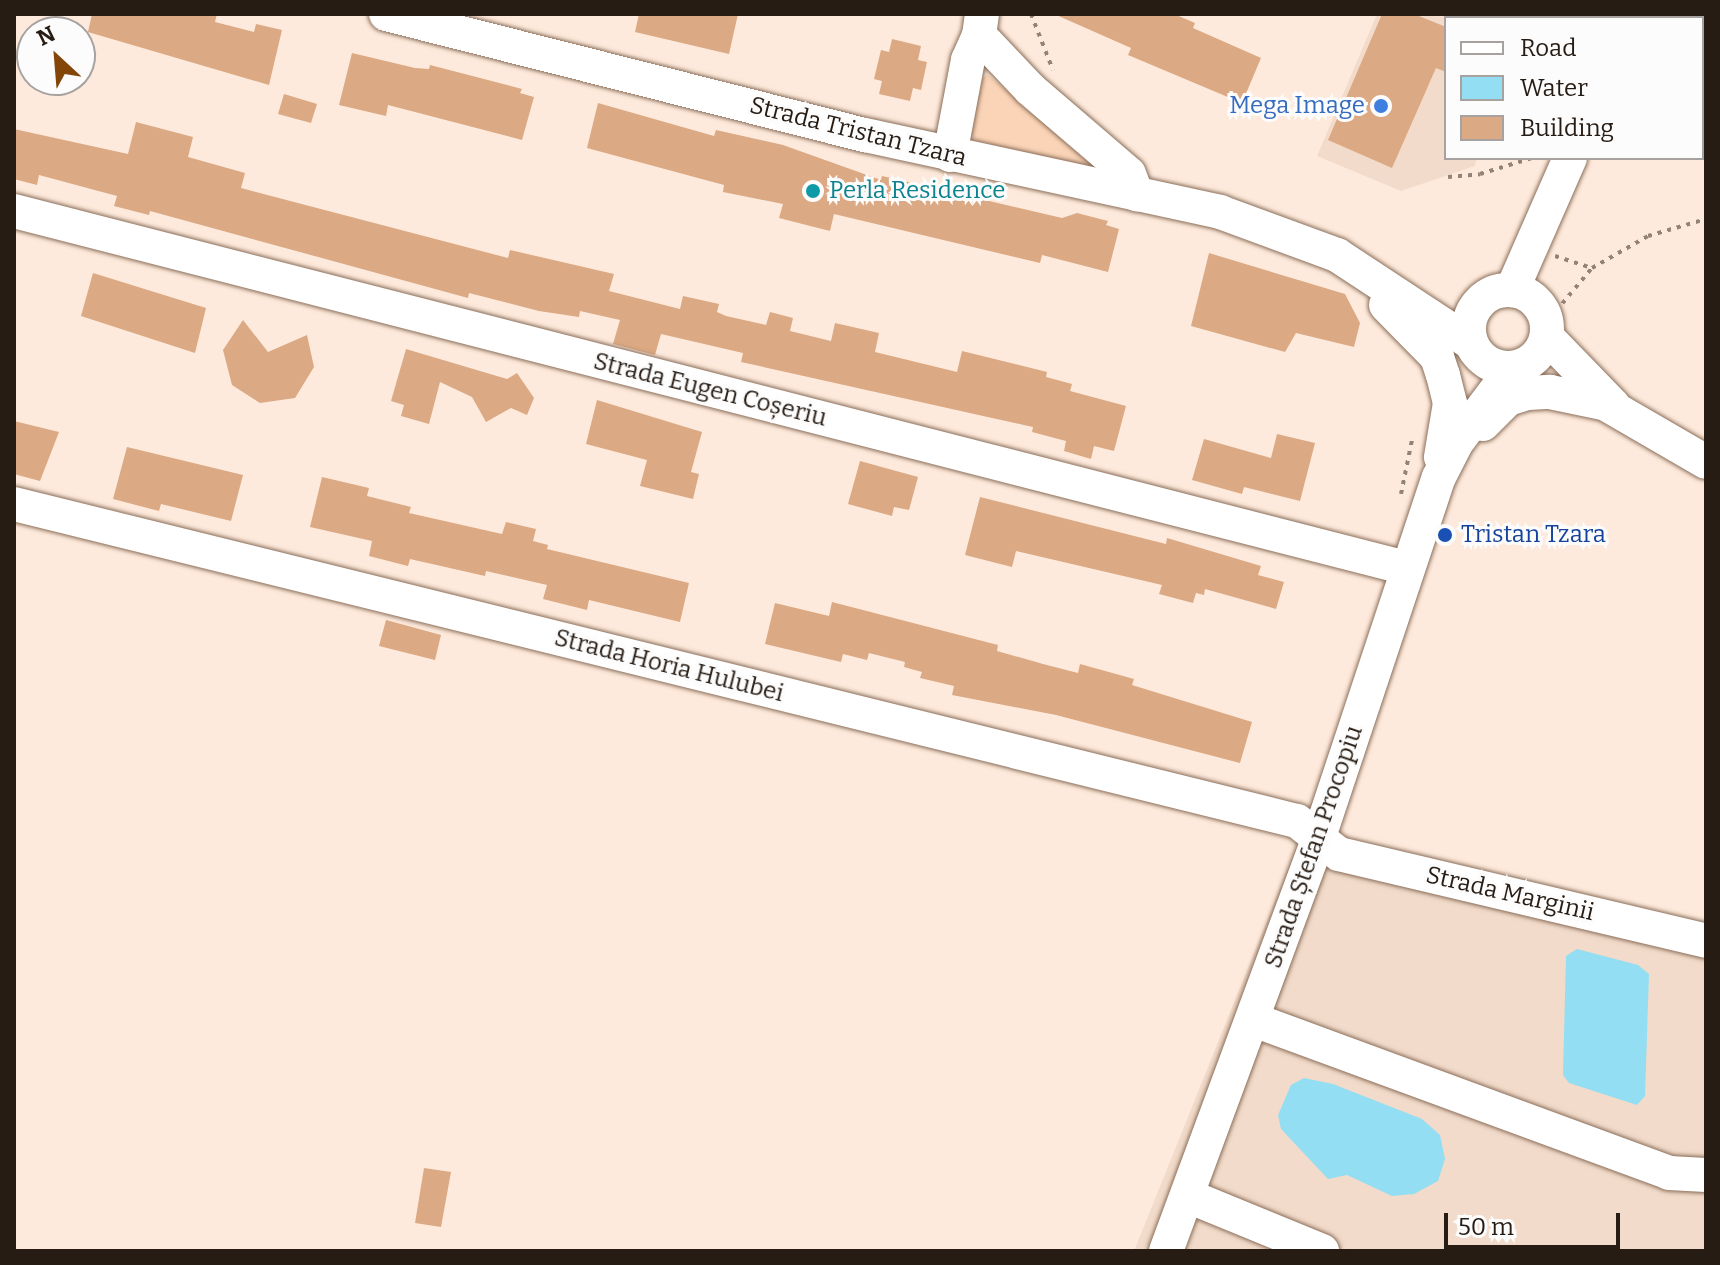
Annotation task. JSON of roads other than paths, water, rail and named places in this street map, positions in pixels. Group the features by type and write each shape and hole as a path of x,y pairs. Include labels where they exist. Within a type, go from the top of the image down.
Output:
{"street":[{"name":"Strada Tristan Tzara","path":"386,14 950,155 1220,212 1337,255 1372,275 1474,349"},
{"path":"950,155 968,60 981,25"},
{"path":"981,25 1030,89 1129,174 1137,195"},
{"path":"1518,367 1535,312 1534,247 1569,160"},
{"name":"Strada Eugen Coșeriu","path":"14,211 1406,568"},
{"path":"1337,255 1437,357 1450,403 1439,477"},
{"name":"Strada Tristan Tzara","path":"1372,275 1474,309"},
{"path":"1613,405 1535,312 1491,293 1474,309 1474,349 1498,368 1518,367 1613,405 1706,462"},
{"name":"Strada Ștefan Procopiu","path":"1457,442 1474,349"},
{"name":"Strada Ștefan Procopiu","path":"1166,1251 1254,1020 1319,837 1406,568 1439,477 1457,442 1518,367"},
{"path":"1439,477 1490,414 1508,399 1550,392 1613,405"},
{"name":"Strada Horia Hulubei","path":"14,504 1297,821 1319,837"},
{"name":"Strada Marginii","path":"1319,837 1339,854 1706,941"},
{"path":"1254,1020 1669,1173 1706,1175"},
{"path":"1188,1196 1322,1251"}],"water":[{"path":"1577,949 1638,965 1649,974 1645,1096 1637,1105 1569,1083 1563,1075 1566,956"},
{"path":"1304,1078 1333,1084 1422,1119 1440,1135 1445,1159 1438,1181 1414,1194 1392,1196 1347,1175 1328,1179 1281,1129 1278,1115 1291,1085"}],"place":[{"name":"Mega Image","path":"1381,106"},
{"name":"Perla Residence","path":"813,191"},
{"name":"Tristan Tzara","path":"1445,535"}]}
